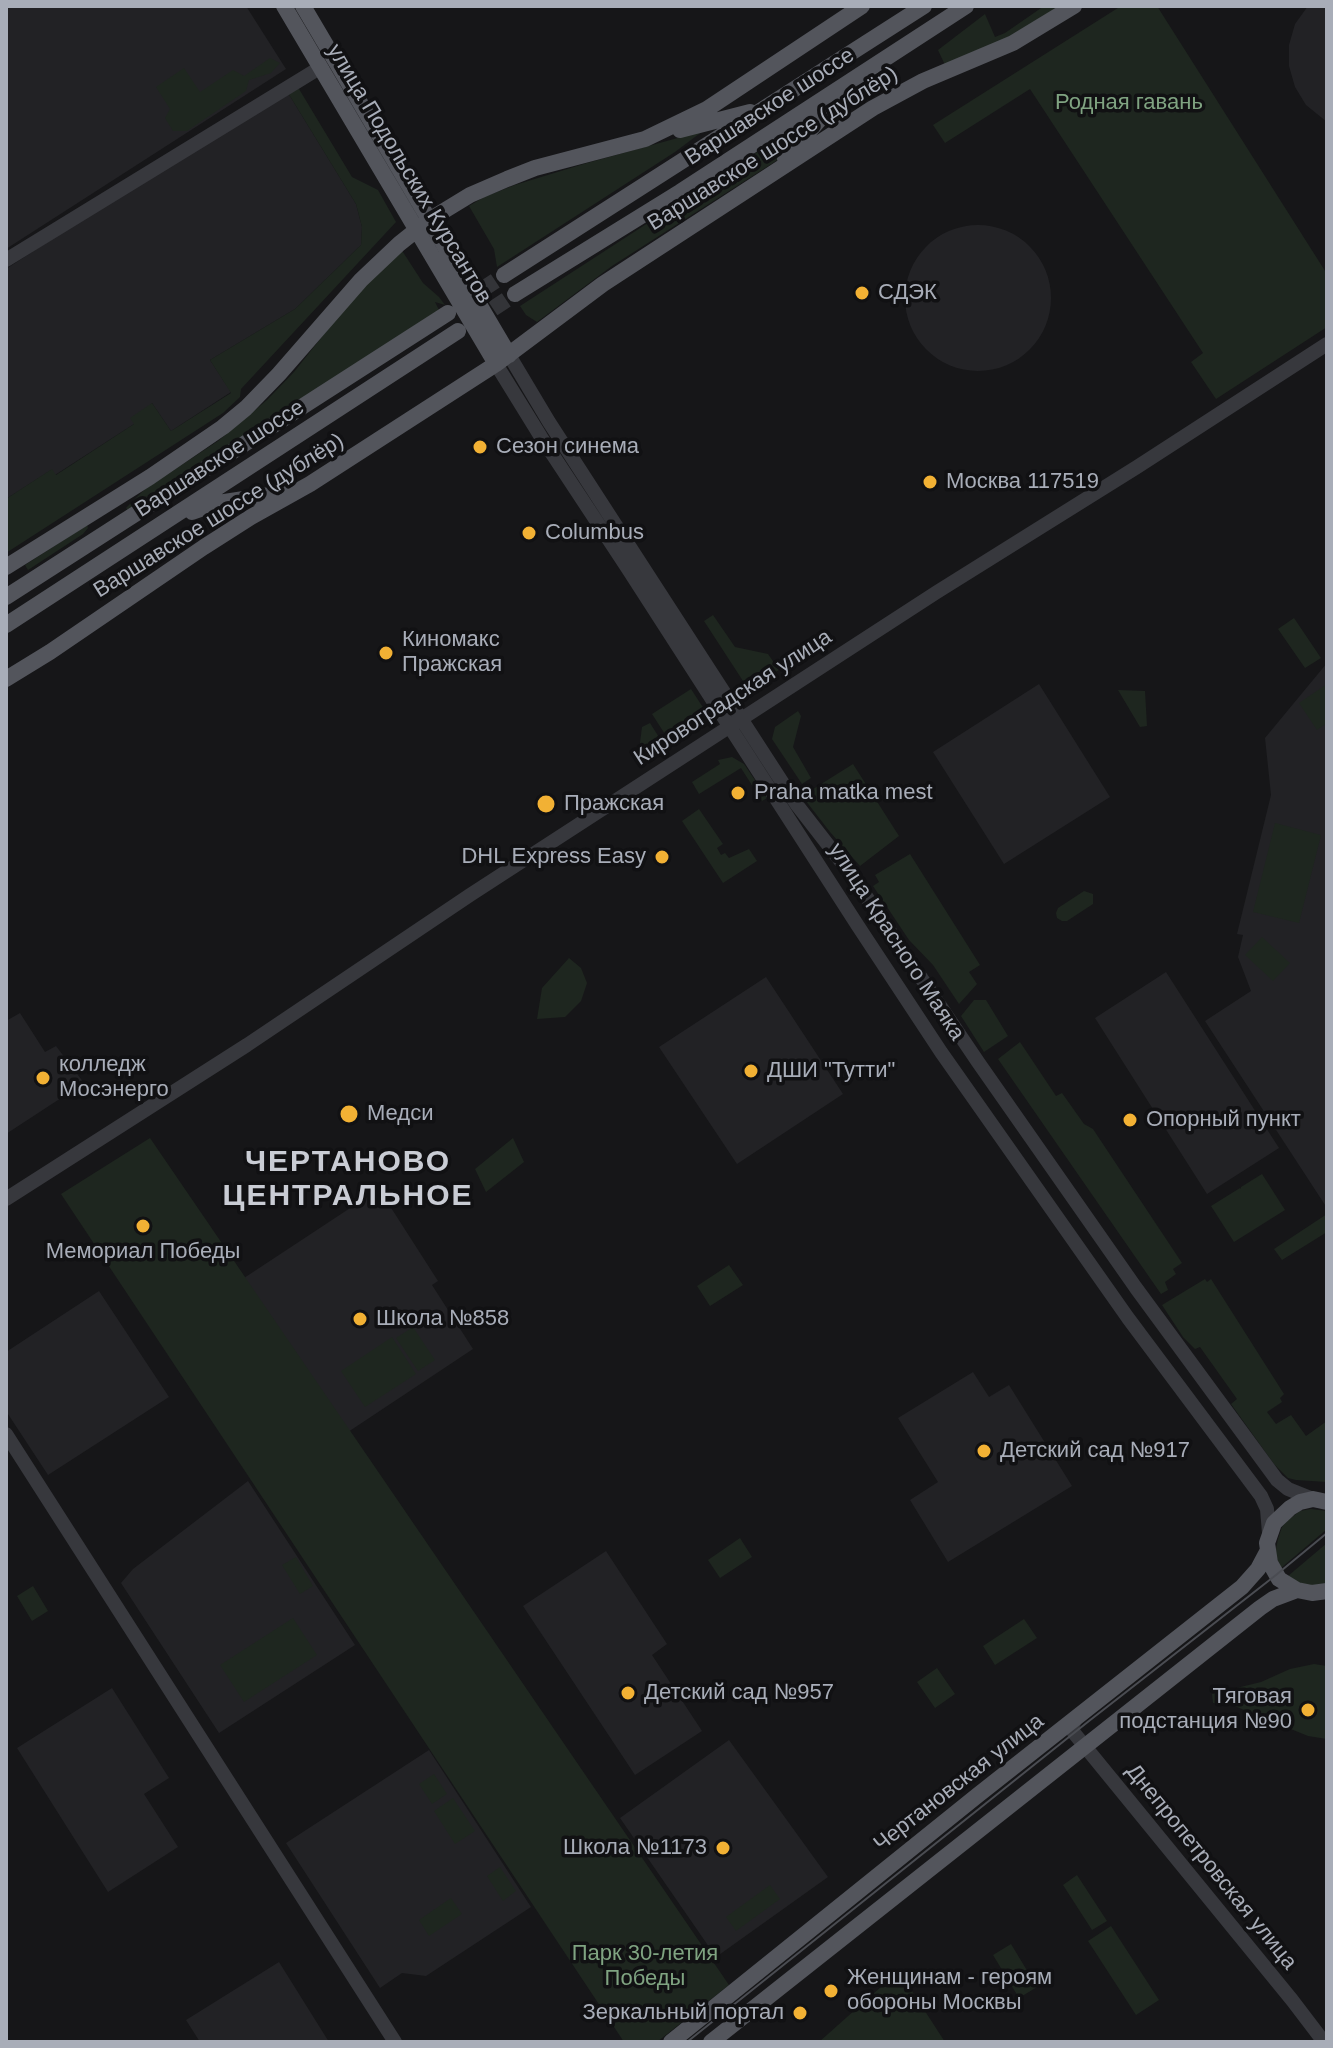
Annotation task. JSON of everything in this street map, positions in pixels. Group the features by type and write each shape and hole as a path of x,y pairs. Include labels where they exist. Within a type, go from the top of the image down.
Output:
{"main road":[{"name":"улица Подольских Курсантов","path":"284,6 312,38 503,360"},
{"name":"улица Подольских Курсантов","path":"303,6 321,67 422,225"},
{"path":"645,139 707,109 862,6"},
{"name":"Варшавское шоссе","path":"504,275 924,6"},
{"name":"Варшавское шоссе","path":"515,294 680,192 966,6"},
{"name":"Варшавское шоссе (дублёр)","path":"6,679 251,517 310,484 503,360 603,284 873,108 923,81 1013,43 1074,6"},
{"path":"763,181 790,155 836,99 891,54"},
{"path":"422,225 470,195 535,168 764,108"},
{"name":"Варшавское шоссе","path":"150,477 246,408 361,280 422,225"},
{"name":"Варшавское шоссе","path":"6,597 448,313"},
{"name":"Варшавское шоссе","path":"6,625 458,331"},
{"path":"69,557 150,477"},
{"path":"6,567 150,477"},
{"path":"168,520 218,503 274,495 310,484"},
{"path":"1269,1533 1274,1523 1300,1502 1323,1501"},
{"name":"Чертановская улица","path":"671,2042 1242,1587 1258,1569 1267,1552 1269,1533"},
{"path":"1267,1552 1276,1575 1286,1585 1316,1593"},
{"path":"711,2042 1260,1608 1286,1593 1316,1593"},
{"path":"1039,1747 1046,1747 1056,1755 1055,1769"}],"street":[{"path":"284,6 296,6"},
{"path":"6,260 321,67"},
{"name":"Кировоградская улица","path":"6,1199 247,1045 480,889 937,592 1327,344"},
{"name":"улица Красного Маяка","path":"503,360 549,422 858,926 993,1127 1128,1318 1261,1496 1267,1509 1269,1533"},
{"name":"улица Красного Маяка","path":"736,723 853,877 1168,1333 1277,1480 1288,1489 1323,1501"},
{"path":"6,1434 395,2042"},
{"name":"Днепропетровская улица","path":"1076,1718 1072,1727 1074,1733 1324,2042"}],"shaded area":[{"path":"6,6 246,6 286,69 6,249"},
{"path":"1308,6 1327,6 1327,122 1306,105 1295,87 1289,66 1289,45 1295,24"},
{"path":"285,88 356,204 362,227 361,245 295,309 210,360 231,392 171,431 152,403 134,424 55,475 51,470 6,499 6,269"},
{"path":"978,225 1006,231 1030,246 1045,270 1051,298 1045,326 1030,350 1006,365 978,371 950,365 926,350 911,326 905,298 911,270 926,246 950,231"},
{"path":"1327,663 1327,1208 1205,1021 1251,991 1238,957 1243,935 1237,934 1271,795 1265,738"},
{"path":"1039,684 1110,797 1004,864 933,752"},
{"path":"1166,972 1279,1148 1207,1194 1095,1018"},
{"name":"ДШИ \"Тутти\"","path":"766,977 843,1094 737,1164 659,1047"},
{"name":"колледж Мосэнерго","path":"20,1013 45,1052 56,1046 84,1083 6,1134 6,1021"},
{"name":"Школа №858","path":"379,1189 438,1281 432,1285 473,1349 333,1442 241,1280"},
{"path":"99,1291 169,1397 48,1475 6,1411 6,1352"},
{"name":"Детский сад №917","path":"973,1372 989,1397 1009,1385 1072,1486 948,1562 910,1500 938,1482 898,1418"},
{"path":"248,1481 355,1645 219,1733 121,1583 133,1569"},
{"name":"Детский сад №957","path":"606,1551 667,1644 652,1655 702,1731 635,1775 523,1606"},
{"path":"112,1688 169,1778 144,1794 178,1847 108,1892 17,1748"},
{"name":"Школа №1173","path":"729,1740 828,1877 716,1957 620,1818"},
{"path":"429,1750 531,1907 426,1976 402,1973 380,1988 286,1843"},
{"path":"279,1962 329,2042 200,2042 186,2020"}],"green space":[{"path":"1044,6 1061,6 1008,40 945,65 938,50 985,14 995,37"},
{"name":"Родная гавань","path":"1121,6 1157,6 1327,274 1327,327 1216,399 1191,362 1203,353 1030,89 945,143 933,125"},
{"path":"270,58 280,63 271,73 249,80 246,91 187,131 173,131 165,118 170,109 156,87 184,68 200,92 233,70 244,76"},
{"path":"296,84 352,177 378,190 396,222 241,389 240,397 223,413 6,553 6,499 52,469 56,475 134,424 130,418 152,403 171,431 231,393 210,360 295,309 361,245 362,227 356,204 285,88"},
{"path":"805,121 807,124 793,145 776,161 612,266 537,322 526,315 520,306"},
{"path":"703,131 497,267 494,249 469,206 515,185"},
{"path":"401,249 423,283 445,305 435,302 439,310 129,512 126,508 145,489 218,441 267,400 294,372 351,300"},
{"path":"87,525 83,534 28,570 25,565"},
{"path":"713,615 735,647 768,654 779,670 757,683 743,681 704,621"},
{"path":"1294,618 1321,658 1305,668 1278,629"},
{"path":"1327,684 1327,723 1317,730 1299,703"},
{"path":"691,689 704,709 704,717 699,724 670,742 652,714"},
{"path":"1118,690 1145,691 1147,726 1140,727"},
{"path":"798,711 801,716 793,747 811,778 802,784 772,739 775,727"},
{"path":"650,723 662,742 638,758 642,727"},
{"path":"732,757 744,764 767,798 762,801 741,768 699,794 692,782 720,764 718,760"},
{"path":"853,764 899,836 860,866 802,796"},
{"path":"699,809 723,844 717,848 721,855 725,853 729,858 749,849 757,861 723,883 682,821"},
{"path":"1275,823 1321,835 1299,923 1253,912"},
{"path":"910,854 980,965 969,972 977,984 959,1004 933,965 909,940 873,886 879,882 875,875"},
{"path":"1084,891 1093,894 1093,904 1067,921 1057,918 1058,908"},
{"path":"1262,937 1290,963 1273,981 1245,955"},
{"path":"569,958 581,968 587,983 581,1001 565,1017 537,1019 542,988"},
{"path":"974,1000 986,1000 1008,1036 984,1052 961,1016"},
{"path":"1020,1042 1056,1096 1062,1093 1084,1124 1093,1129 1182,1263 1173,1269 1176,1274 1165,1282 1168,1290 1161,1294 998,1059"},
{"name":"Парк 30-летия Победы","path":"150,1138 729,1985 657,2042 624,2042 61,1194"},
{"path":"513,1138 524,1162 486,1192 475,1169"},
{"path":"1262,1174 1285,1210 1234,1242 1211,1206"},
{"path":"1327,1214 1327,1232 1282,1260 1274,1249"},
{"path":"729,1265 743,1285 710,1306 697,1286"},
{"path":"1205,1279 1207,1282 1211,1279 1284,1394 1280,1398 1282,1402 1267,1412 1276,1424 1291,1415 1306,1436 1327,1421 1327,1482 1288,1478 1274,1464 1231,1404 1237,1399 1200,1347 1195,1349 1183,1337 1162,1305"},
{"path":"413,1327 435,1360 418,1371 396,1338"},
{"path":"392,1337 416,1374 365,1407 341,1371"},
{"path":"1300,1511 1327,1511 1327,1529 1281,1568 1275,1554 1282,1527"},
{"path":"740,1538 752,1557 720,1578 708,1560"},
{"path":"1327,1543 1327,1585 1306,1587 1288,1576"},
{"path":"296,1557 313,1586 300,1594 282,1565"},
{"path":"33,1586 48,1611 32,1621 17,1596"},
{"path":"293,1618 317,1655 244,1702 220,1665"},
{"path":"1024,1619 1037,1638 995,1665 983,1646"},
{"path":"1314,1664 1327,1666 1327,1739 1308,1736 1232,1705 1213,1703 1212,1694"},
{"path":"937,1668 955,1694 935,1708 917,1682"},
{"path":"434,1774 447,1794 432,1804 419,1784"},
{"path":"453,1798 475,1831 455,1844 434,1811"},
{"path":"500,1867 516,1891 503,1901 487,1876"},
{"path":"1077,1875 1107,1921 1092,1930 1063,1885"},
{"path":"770,1885 780,1899 736,1931 726,1917"},
{"path":"451,1898 462,1914 429,1936 419,1920"},
{"path":"1111,1926 1159,2000 1136,2015 1088,1941"},
{"path":"1011,1944 1037,1987 1019,1998 993,1955"},
{"path":"899,1971 945,2042 819,2042 856,2009"}],"tunnel":[{"path":"462,303 504,275"},
{"path":"473,322 515,294"}],"tram line":[{"path":"687,2042 1327,1533"}],"place":[{"name":"СДЭК","path":"862,293"},
{"name":"Сезон синема","path":"480,447"},
{"name":"Москва 117519","path":"930,482"},
{"name":"Columbus","path":"529,533"},
{"name":"Киномакс Пражская","path":"386,653"},
{"name":"Praha matka mest","path":"738,793"},
{"name":"Пражская","path":"546,804"},
{"name":"DHL Express Easy","path":"662,857"},
{"name":"ДШИ \"Тутти\"","path":"751,1071"},
{"name":"колледж Мосэнерго","path":"43,1078"},
{"name":"Медси","path":"349,1114"},
{"name":"Опорный пункт","path":"1130,1120"},
{"name":"Мемориал Победы","path":"143,1226"},
{"name":"Школа №858","path":"360,1319"},
{"name":"Детский сад №917","path":"984,1451"},
{"name":"Детский сад №957","path":"628,1693"},
{"name":"Тяговая подстанция №90","path":"1308,1710"},
{"name":"Школа №1173","path":"723,1848"},
{"name":"Женщинам - героям обороны Москвы","path":"831,1991"},
{"name":"Зеркальный портал","path":"800,2013"}],"district":[{"name":"ЧЕРТАНОВО ЦЕНТРАЛЬНОЕ","path":"348,1180"}]}
